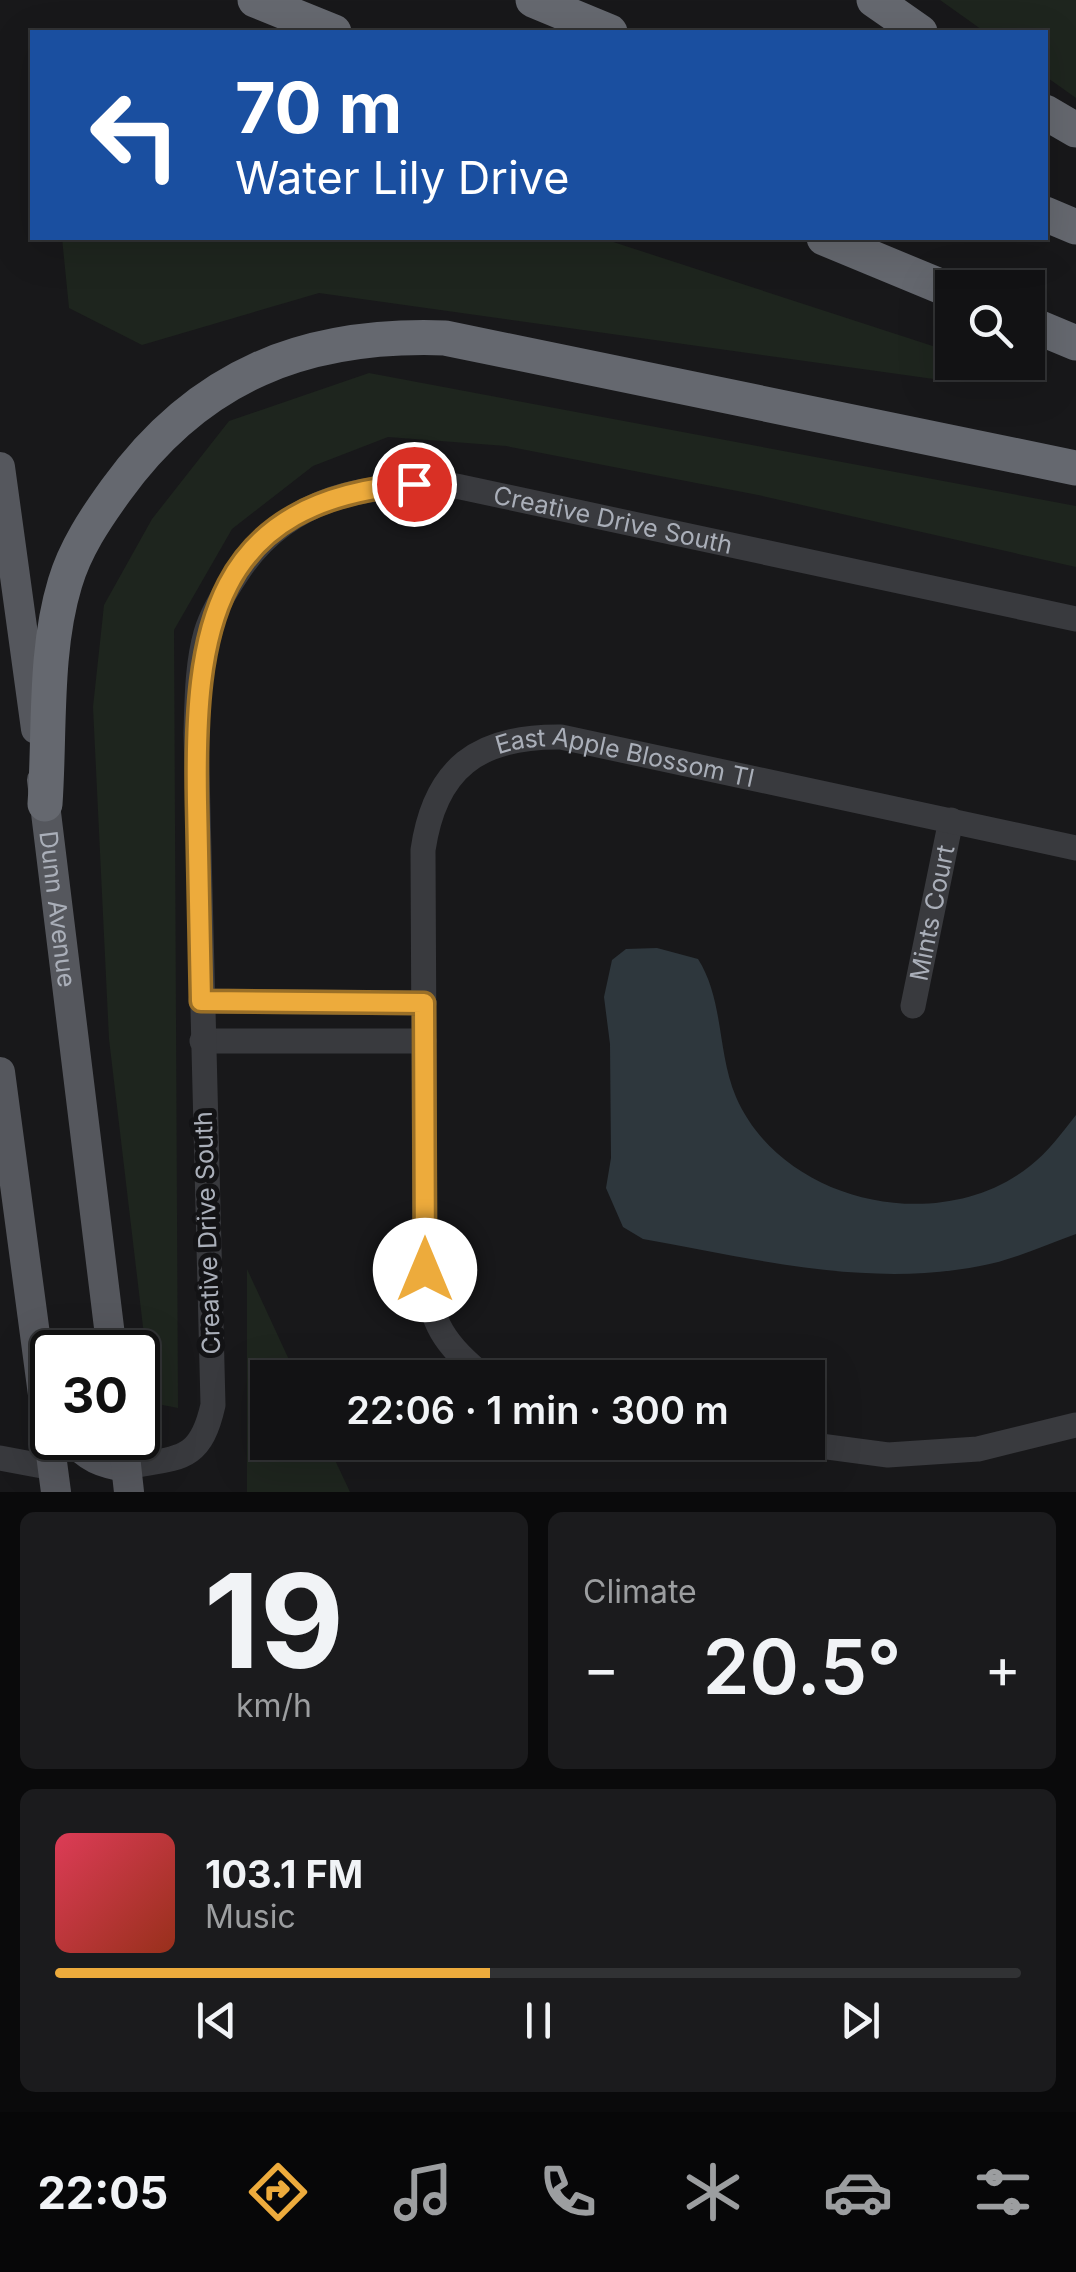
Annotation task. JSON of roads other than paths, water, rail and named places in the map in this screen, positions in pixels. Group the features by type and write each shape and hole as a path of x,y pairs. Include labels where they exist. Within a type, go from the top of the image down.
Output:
{"highway":[{"path":"255,0 329,30"},
{"path":"532,0 605,30"},
{"path":"874,0 917,30"},
{"path":"1048,114 1076,130"},
{"path":"1048,215 1076,227"},
{"path":"829,240 935,285"},
{"path":"1045,330 1076,343"},
{"path":"46,804 55,643 64,584 88,528 142,454 178,418 261,366 322,346 390,336 445,338 1076,468"}],"main road":[{"name":"Dunn Avenue","path":"0,467 46,804 109,1330"},
{"path":"0,1072 35,1330"},
{"path":"96,1460 126,1465"},
{"path":"55,1480 83,1492"}],"street":[{"name":"Creative Drive South","path":"126,1465 195,1451 205,1439 213,1405 196,733 207,630 252,552 281,523 317,502 382,486 456,486 1076,618"},
{"name":"East Apple Blossom Tl","path":"463,1360 452,1351 428,1304 424,1042 423,850 429,809 455,768 488,748 523,736 561,737 1076,848"},
{"name":"Mints Court","path":"913,1006 951,820"},
{"path":"201,1001 424,1003"},
{"path":"202,1040 424,1042"},
{"path":"825,1447 888,1455 978,1449 1076,1426"},
{"path":"0,1458 55,1480"}]}
